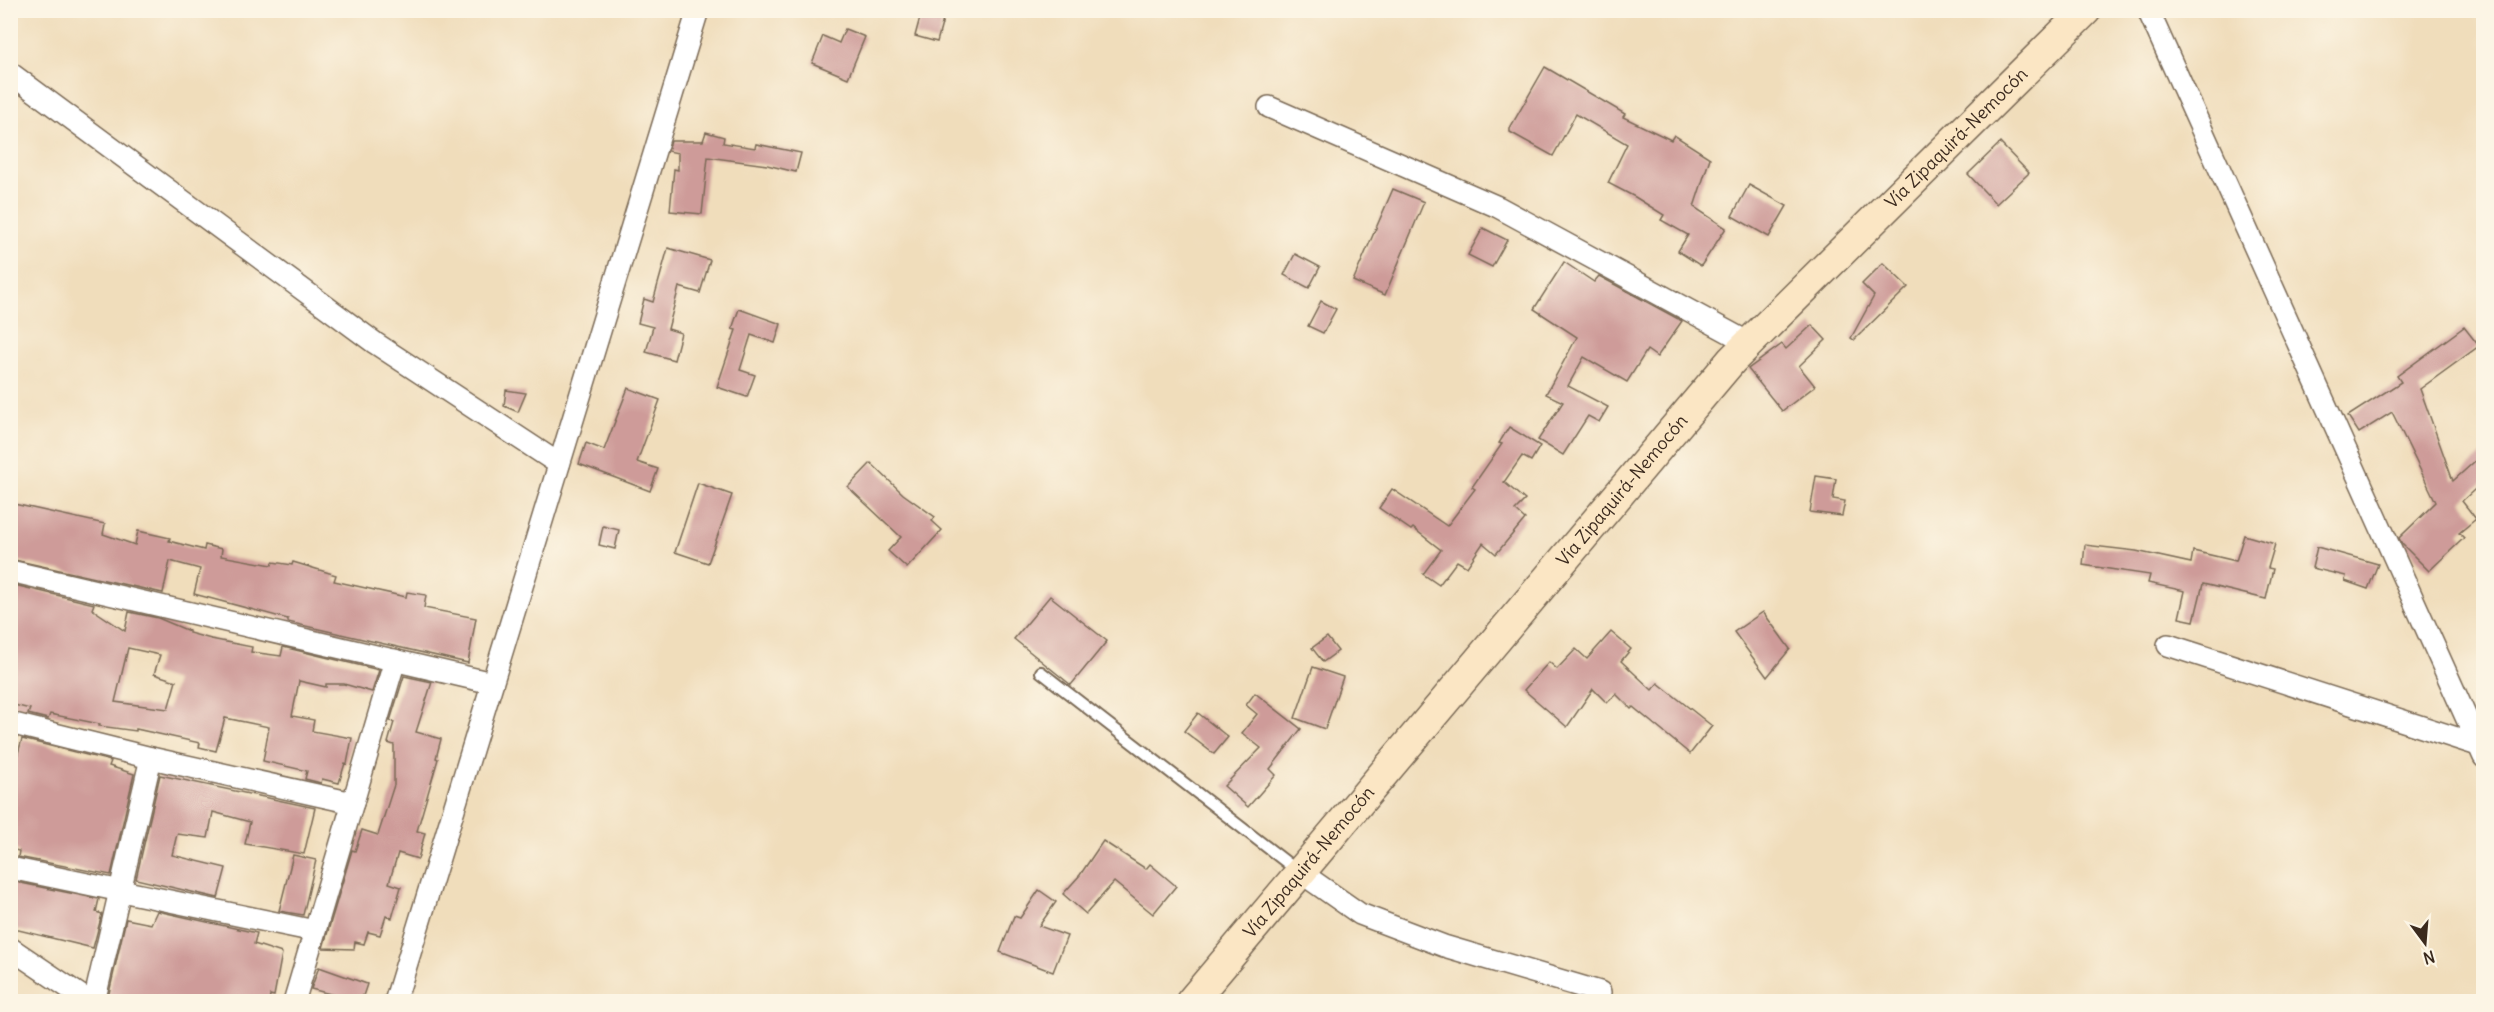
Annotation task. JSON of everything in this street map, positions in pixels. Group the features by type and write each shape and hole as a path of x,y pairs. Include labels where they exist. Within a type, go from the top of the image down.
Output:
{"main road":[{"name":"Vía Zipaquirá-Nemocón","path":"1191,1002 1724,369 2086,10"}],"street":[{"path":"395,1002 698,10"},
{"path":"2148,10 2481,751"},
{"path":"10,73 375,343 559,464"},
{"path":"1269,107 1498,207 1749,343"},
{"path":"10,572 492,683"},
{"path":"2168,645 2481,751"},
{"path":"294,1002 395,660"},
{"path":"10,723 151,758 353,803"},
{"path":"94,1002 151,758"},
{"path":"10,868 122,889 315,931"},
{"path":"1300,872 1360,914 1444,946 1599,992"},
{"path":"10,948 90,1002"}],"lane":[{"path":"1041,672 1300,872"}],"building":[{"path":"921,14 943,20 937,42 915,36"},
{"path":"845,29 865,37 848,78 812,63 823,36 839,43"},
{"path":"1545,67 1625,114 1623,117 1671,140 1674,135 1710,158 1694,207 1726,228 1701,266 1678,251 1688,235 1661,220 1664,215 1608,183 1627,144 1576,114 1553,156 1510,132 1510,128"},
{"path":"706,132 724,137 723,143 755,148 756,144 801,153 796,172 767,165 708,157 702,214 670,211 674,169 678,170 678,153 668,151 671,141 703,141"},
{"path":"2000,143 2029,173 1996,204 1968,174"},
{"path":"1749,185 1787,206 1769,237 1732,216"},
{"path":"1393,189 1424,202 1385,295 1353,281"},
{"path":"1483,228 1507,240 1492,267 1468,255"},
{"path":"668,248 710,260 700,293 679,287 668,329 681,333 674,360 646,352 653,327 638,323 644,299 653,302"},
{"path":"1295,254 1320,267 1309,288 1284,275"},
{"path":"1564,262 1594,282 1599,276 1682,321 1657,357 1647,350 1627,382 1584,357 1568,386 1608,407 1599,422 1588,416 1563,455 1538,440 1563,402 1546,394 1577,337 1534,309"},
{"path":"1883,263 1908,287 1854,340 1851,338 1874,296 1862,284"},
{"path":"1321,301 1336,309 1323,333 1308,326"},
{"path":"739,309 781,324 775,343 751,335 740,370 755,375 747,397 717,387 736,330 732,329"},
{"path":"1812,325 1826,340 1799,366 1815,386 1782,411 1748,369 1782,344 1786,349"},
{"path":"2464,327 2479,346 2420,389 2453,481 2484,453 2484,481 2462,501 2476,519 2459,533 2464,538 2429,571 2402,544 2399,538 2436,502 2392,412 2359,433 2348,416 2401,382 2397,376"},
{"path":"628,388 660,400 637,462 658,469 650,491 579,464 586,443 604,450"},
{"path":"506,390 526,393 518,412 504,406"},
{"path":"1509,427 1540,446 1531,461 1522,456 1504,482 1525,500 1515,510 1525,519 1496,554 1483,543 1467,567 1457,561 1439,585 1423,574 1441,550 1413,528 1411,530 1379,508 1392,489 1447,526 1475,489 1472,487 1502,444 1499,443"},
{"path":"871,463 903,494 935,517 932,521 942,530 907,568 888,551 901,537 848,487"},
{"path":"1816,476 1836,479 1833,499 1845,501 1842,516 1810,512"},
{"path":"698,483 732,495 708,563 675,552"},
{"path":"14,504 105,524 103,534 135,545 138,531 170,538 169,541 204,550 205,545 222,549 221,556 272,565 273,562 292,565 293,562 336,575 334,581 406,597 407,592 426,595 424,608 476,618 468,663 288,622 288,619 194,594 200,569 170,561 163,593 10,559 10,527"},
{"path":"603,526 619,530 615,549 599,545"},
{"path":"2244,535 2275,544 2268,568 2273,569 2266,599 2203,584 2194,621 2179,618 2185,591 2148,583 2150,575 2083,565 2085,545 2136,551 2191,563 2193,551 2236,561"},
{"path":"2317,547 2378,564 2368,589 2345,581 2346,576 2312,568"},
{"path":"10,584 94,604 92,609 125,631 129,612 158,618 189,631 189,633 252,647 251,652 281,656 283,647 379,670 372,692 344,684 326,684 326,687 299,681 292,716 314,720 312,731 352,738 347,764 345,763 339,783 322,779 321,783 305,779 307,771 263,761 269,727 225,718 216,751 199,747 200,743 136,729 136,731 99,726 100,724 50,714 48,719 28,714 30,709 10,704","holes":["128,648 160,655 154,674 176,681 168,709 115,702"]},
{"path":"1050,596 1107,641 1071,685 1014,639"},
{"path":"1763,612 1790,649 1767,677 1734,632"},
{"path":"1611,632 1631,649 1621,661 1652,690 1658,683 1712,726 1690,754 1633,707 1631,709 1616,694 1607,703 1593,689 1567,727 1524,690 1549,662 1557,669 1576,649 1587,659"},
{"path":"1327,637 1338,651 1323,662 1312,648"},
{"path":"1313,667 1343,677 1325,729 1295,718"},
{"path":"404,676 432,682 416,732 441,739 436,758 438,759 417,831 425,833 418,859 398,853 389,883 401,887 392,918 386,916 380,935 368,932 364,944 355,942 354,949 323,948 352,850 355,851 362,830 378,835 394,785 394,745 388,743 394,722 390,721"},
{"path":"1255,693 1301,729 1270,769 1276,775 1248,807 1224,786 1261,748 1242,733 1257,714 1246,705"},
{"path":"1198,713 1228,737 1214,754 1184,731"},
{"path":"22,739 111,761 109,766 134,774 111,875 18,857 19,851 10,849 10,770 13,771"},
{"path":"160,775 315,808 304,854 245,844 250,822 213,812 208,838 177,834 172,855 226,868 218,898 136,879"},
{"path":"1103,841 1146,869 1150,864 1176,886 1153,914 1114,882 1086,914 1063,894 1080,875"},
{"path":"293,855 316,860 303,915 279,911"},
{"path":"11,881 99,899 96,912 102,914 93,948 10,928"},
{"path":"1039,890 1056,902 1039,926 1067,936 1053,972 1000,952 1014,916 1020,918"},
{"path":"157,911 257,933 254,944 282,953 274,996 270,995 269,1002 177,1002 158,996 157,1002 107,1002 126,919 151,924"},
{"path":"319,967 367,984 361,1002 311,989"}]}
